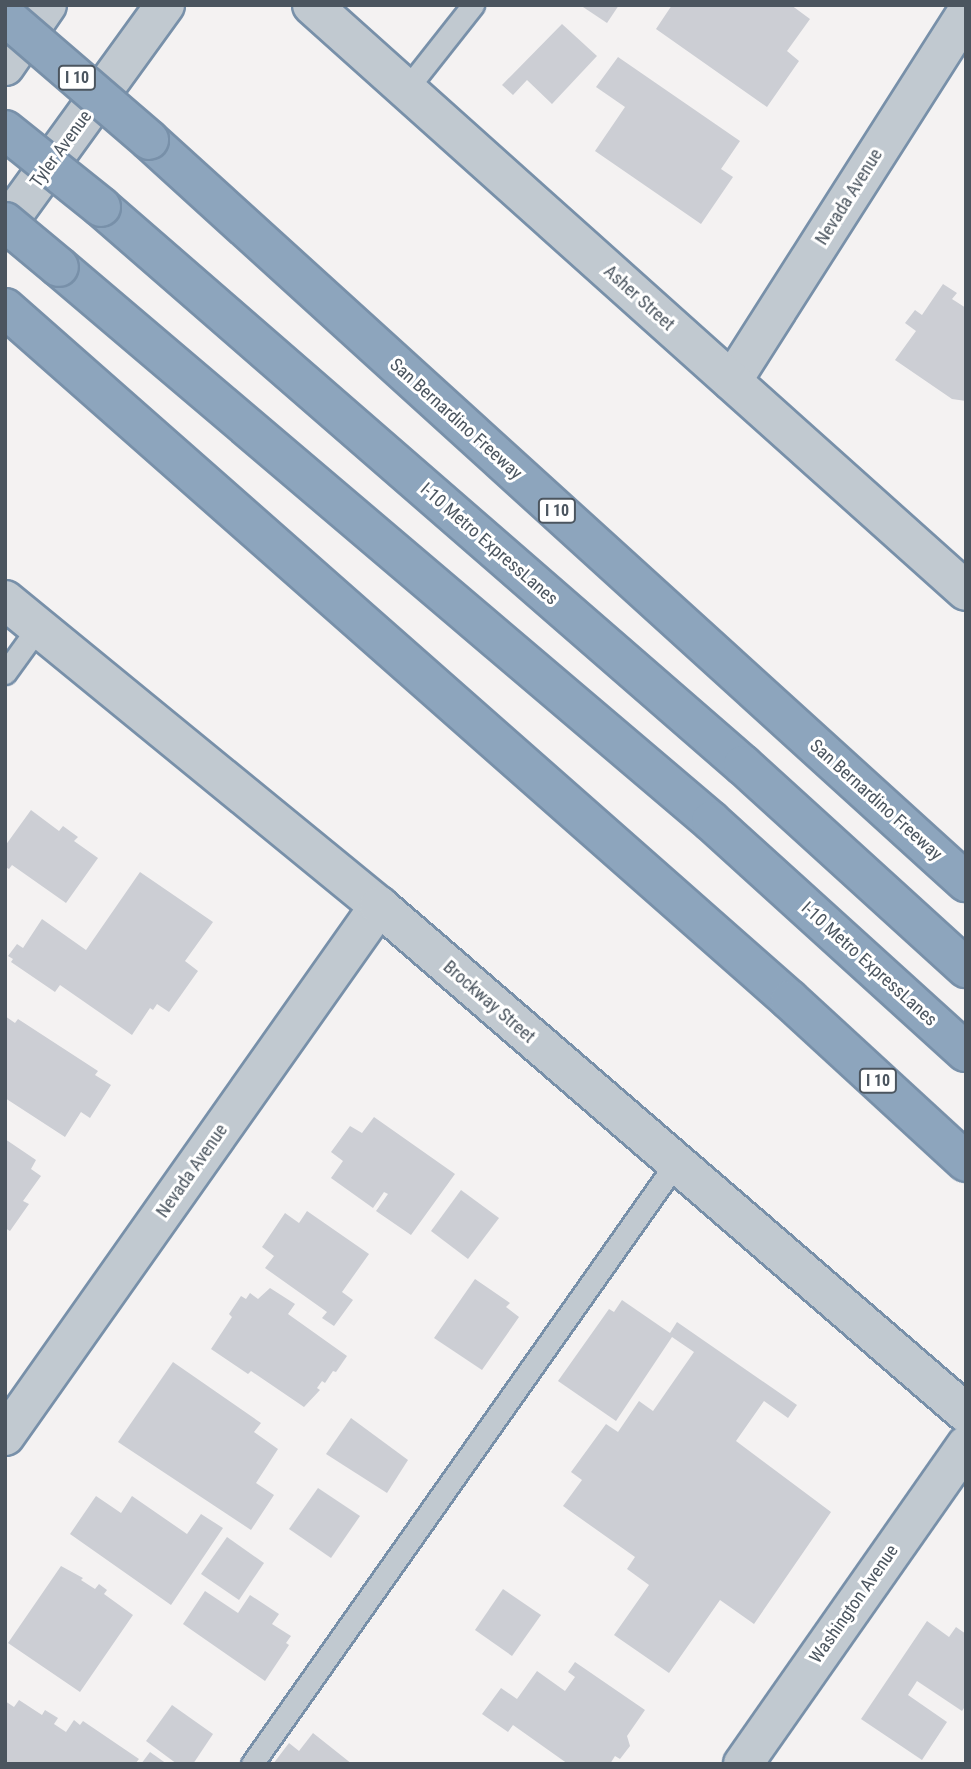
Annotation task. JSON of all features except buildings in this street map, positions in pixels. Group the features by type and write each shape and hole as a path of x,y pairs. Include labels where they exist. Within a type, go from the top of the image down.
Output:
{"highway":[{"name":"San Bernardino Freeway","path":"5,16 149,140 966,882"},
{"name":"I-10 Metro ExpressLanes","path":"5,130 101,207 743,765 966,968"},
{"name":"I-10 Metro ExpressLanes","path":"5,224 710,821 966,1052"},
{"name":"I 10","path":"13,314 780,991 966,1162"}],"street":[{"path":"5,66 47,5"},
{"name":"Tyler Avenue","path":"5,224 165,5"},
{"name":"Asher Street","path":"312,5 966,591"},
{"name":"Nevada Avenue","path":"732,381 966,13"},
{"name":"Brockway Street","path":"5,600 39,625 379,906 966,1413"},
{"name":"Nevada Avenue","path":"5,1436 379,906"},
{"name":"Washington Avenue","path":"743,1764 966,1445"}],"lane":[{"path":"405,91 473,5"},
{"path":"5,673 39,625"},
{"path":"252,1764 676,1163"}]}
